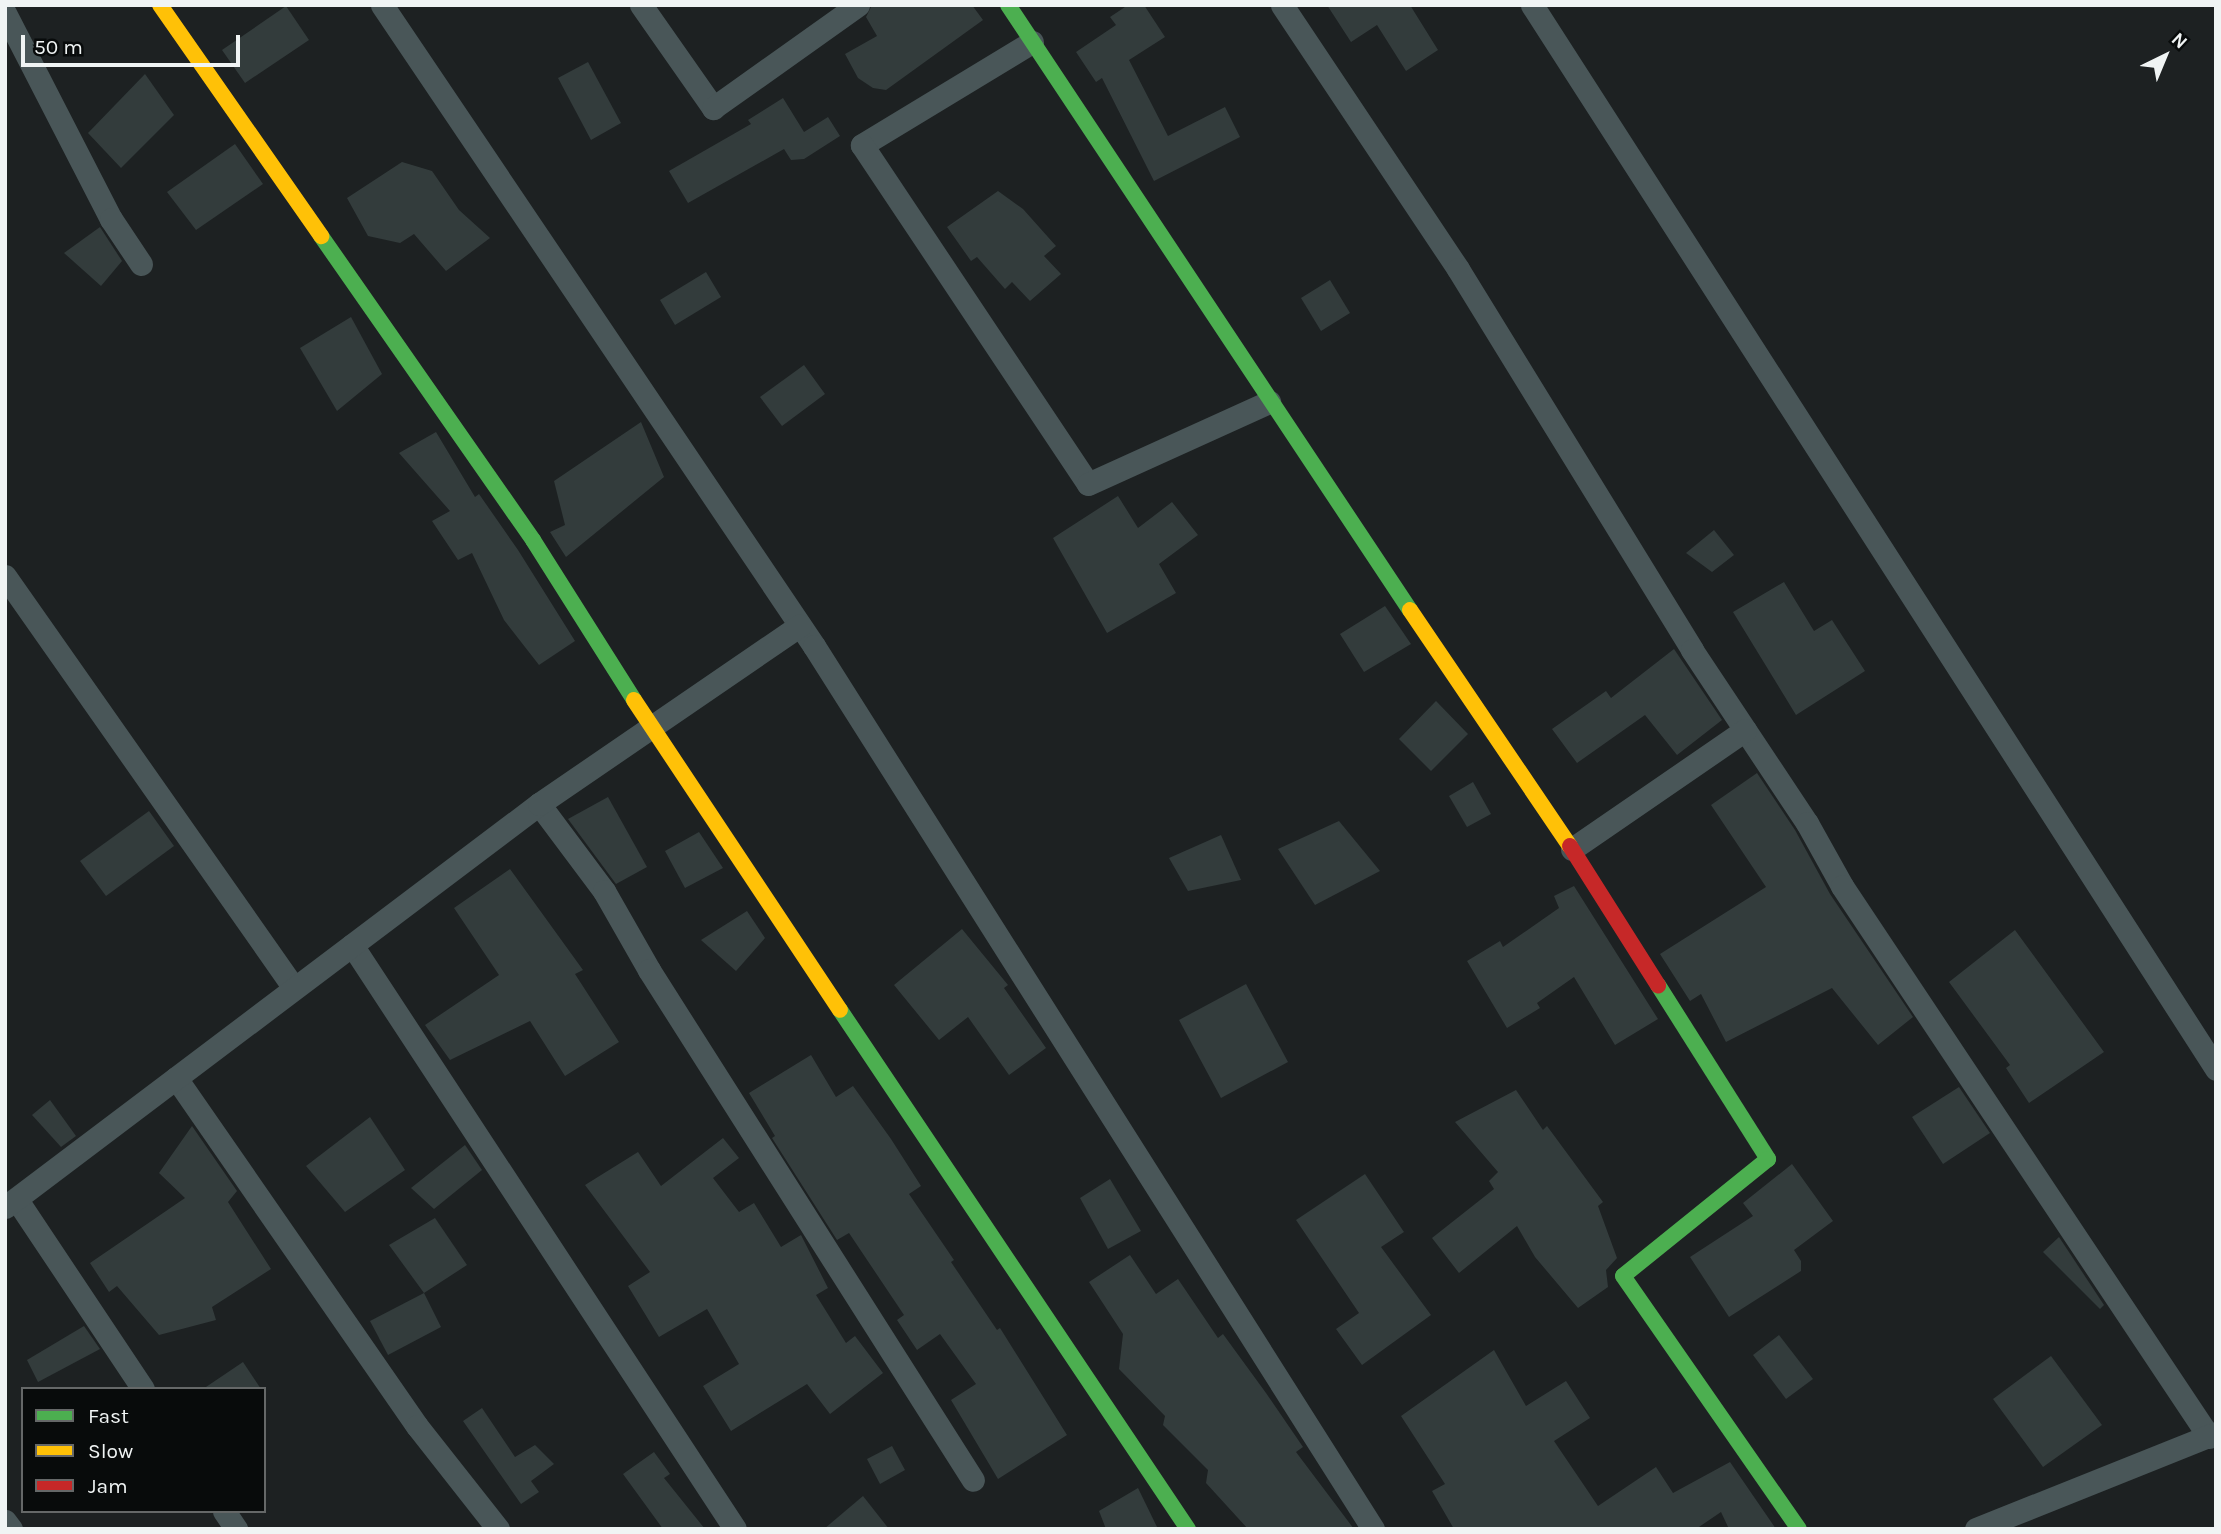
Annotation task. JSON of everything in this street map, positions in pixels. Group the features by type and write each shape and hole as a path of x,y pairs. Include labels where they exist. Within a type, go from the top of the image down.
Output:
{"street":[{"path":"160,5 533,540 652,729 1188,1529"},
{"path":"382,5 800,625 1373,1529"},
{"path":"641,5 713,108 858,5"},
{"path":"1008,5 1269,401 1572,849 1768,1159 1623,1276 1800,1529"},
{"path":"1282,5 1458,269 1745,730 1807,823 1842,886 1922,1009 2212,1435 2023,1521 1976,1529"},
{"path":"1532,5 2216,1069"},
{"path":"5,13 111,219 141,264"},
{"path":"1032,42 863,145 1088,484 1269,401"},
{"path":"5,576 295,988"},
{"path":"142,1387 11,1204 539,804 800,625"},
{"path":"1572,849 1745,730"},
{"path":"539,804 604,891 649,970 973,1480"},
{"path":"352,945 735,1529"},
{"path":"176,1079 417,1426 498,1529"},
{"path":"225,1513 236,1529"},
{"path":"5,1521 11,1529"}],"building":[{"path":"872,5 972,5 983,20 886,90 873,88 858,78 845,54 877,36 866,17"},
{"path":"1128,5 1144,5 1165,37 1129,60 1168,136 1225,107 1240,137 1154,181 1102,78 1096,82 1076,52 1116,25 1110,17"},
{"path":"1327,5 1410,5 1438,50 1406,71 1377,25 1351,42"},
{"path":"286,6 309,40 245,83 222,50"},
{"path":"588,62 621,123 591,140 558,78"},
{"path":"145,74 174,115 121,168 88,133"},
{"path":"783,98 804,132 828,117 840,136 804,159 791,160 784,149 688,203 669,171 751,124 748,120"},
{"path":"235,144 263,184 196,230 167,192"},
{"path":"402,162 432,171 459,210 490,238 446,271 414,234 400,243 368,236 347,198"},
{"path":"998,191 1023,209 1056,246 1044,256 1061,274 1030,301 1012,282 1005,289 977,257 971,261 947,227"},
{"path":"100,227 122,261 101,286 64,253"},
{"path":"706,272 721,297 675,325 660,300"},
{"path":"1330,280 1350,313 1321,331 1301,298"},
{"path":"351,317 382,374 337,411 300,348"},
{"path":"804,365 825,394 782,426 760,397"},
{"path":"641,422 664,477 566,557 550,532 565,525 554,481"},
{"path":"436,432 475,497 479,494 518,550 575,641 539,665 504,620 472,553 458,560 432,521 450,511 399,453"},
{"path":"1118,496 1138,528 1172,502 1198,535 1159,564 1176,593 1107,633 1053,538"},
{"path":"1714,530 1734,555 1712,572 1686,553"},
{"path":"1784,582 1814,631 1832,620 1865,671 1796,715 1733,612"},
{"path":"1385,606 1411,644 1364,672 1340,634"},
{"path":"1674,649 1722,720 1677,755 1645,715 1577,763 1552,729 1606,691 1611,698"},
{"path":"1436,701 1468,734 1431,771 1399,739"},
{"path":"1757,773 1795,830 1830,894 1913,1017 1878,1045 1832,988 1726,1042 1701,994 1690,1001 1660,954 1766,887 1711,805"},
{"path":"1473,782 1491,814 1467,827 1449,796"},
{"path":"608,797 647,867 616,884 568,819"},
{"path":"149,811 174,846 106,896 80,861"},
{"path":"1339,821 1380,871 1315,905 1278,849"},
{"path":"699,832 723,868 685,888 665,851"},
{"path":"1221,835 1241,880 1188,891 1169,858"},
{"path":"510,869 583,970 575,974 619,1042 565,1076 530,1021 450,1060 425,1025 499,975 454,908"},
{"path":"1574,886 1658,1019 1615,1045 1574,977 1537,1003 1540,1008 1507,1028 1467,961 1500,941 1503,947 1559,908 1554,896"},
{"path":"747,911 765,938 736,971 701,940"},
{"path":"962,929 1008,985 1004,988 1046,1048 1009,1075 968,1017 939,1040 894,985"},
{"path":"2015,930 2104,1052 2029,1103 2006,1068 2010,1065 1949,982"},
{"path":"1246,984 1288,1062 1221,1098 1179,1020"},
{"path":"811,1055 836,1097 853,1086 891,1139 921,1186 909,1194 997,1330 1000,1328 1067,1435 998,1479 951,1400 976,1384 940,1334 917,1350 897,1320 904,1315 849,1233 837,1240 772,1138 775,1136 749,1093"},
{"path":"1959,1087 1990,1133 1943,1164 1912,1117"},
{"path":"1516,1090 1543,1130 1547,1126 1603,1202 1598,1206 1617,1258 1606,1270 1608,1287 1578,1308 1535,1257 1517,1226 1459,1273 1432,1238 1494,1189 1489,1181 1498,1172 1455,1122"},
{"path":"50,1100 76,1136 61,1147 32,1115"},
{"path":"370,1117 405,1170 345,1212 306,1166"},
{"path":"192,1126 237,1191 228,1202 271,1269 212,1307 216,1320 159,1335 117,1286 109,1292 90,1263 185,1198 159,1173"},
{"path":"723,1138 739,1158 713,1178 739,1212 754,1203 781,1247 801,1235 828,1288 816,1295 846,1343 855,1336 883,1373 830,1414 807,1384 731,1431 703,1386 739,1364 707,1309 659,1337 628,1286 650,1272 585,1185 638,1152 661,1186"},
{"path":"465,1145 482,1170 434,1209 411,1188"},
{"path":"1792,1164 1833,1221 1794,1250 1801,1261 1801,1271 1729,1317 1690,1257 1753,1216 1743,1203"},
{"path":"1365,1174 1404,1232 1381,1247 1431,1315 1362,1365 1336,1329 1359,1313 1296,1220"},
{"path":"1110,1179 1141,1231 1108,1249 1080,1198"},
{"path":"435,1218 467,1265 424,1293 389,1245"},
{"path":"2059,1237 2104,1305 2100,1309 2043,1252"},
{"path":"1130,1255 1156,1294 1178,1279 1218,1338 1223,1334 1303,1447 1296,1452 1354,1529 1248,1529 1206,1483 1208,1470 1163,1425 1165,1416 1119,1369 1123,1334 1089,1282"},
{"path":"424,1293 441,1327 388,1355 370,1321"},
{"path":"84,1326 100,1349 38,1382 27,1360"},
{"path":"1779,1335 1813,1379 1786,1399 1753,1355"},
{"path":"1494,1350 1526,1406 1566,1381 1590,1418 1554,1441 1598,1506 1656,1467 1673,1493 1730,1462 1776,1529 1729,1529 1721,1512 1696,1529 1454,1529 1432,1491 1445,1484 1401,1416"},
{"path":"2051,1356 2102,1425 2043,1467 1993,1399"},
{"path":"243,1362 260,1387 206,1387"},
{"path":"482,1408 515,1457 535,1445 554,1464 531,1481 539,1492 521,1504 463,1421"},
{"path":"892,1446 905,1470 880,1484 867,1459"},
{"path":"654,1452 670,1474 664,1478 705,1529 663,1529 623,1474"},
{"path":"1138,1488 1158,1529 1106,1529 1099,1511"},
{"path":"863,1496 889,1529 824,1529"}],"traffic: fast":[{"path":"1008,5 1410,610"},
{"path":"321,236 533,540 634,700"},
{"path":"1658,985 1768,1159 1623,1276 1799,1529"},
{"path":"840,1010 1188,1529"}],"traffic: slow":[{"path":"160,5 321,236"},
{"path":"1410,610 1570,846"},
{"path":"634,700 840,1010"}],"traffic: jam":[{"path":"1570,846 1658,985"}]}
